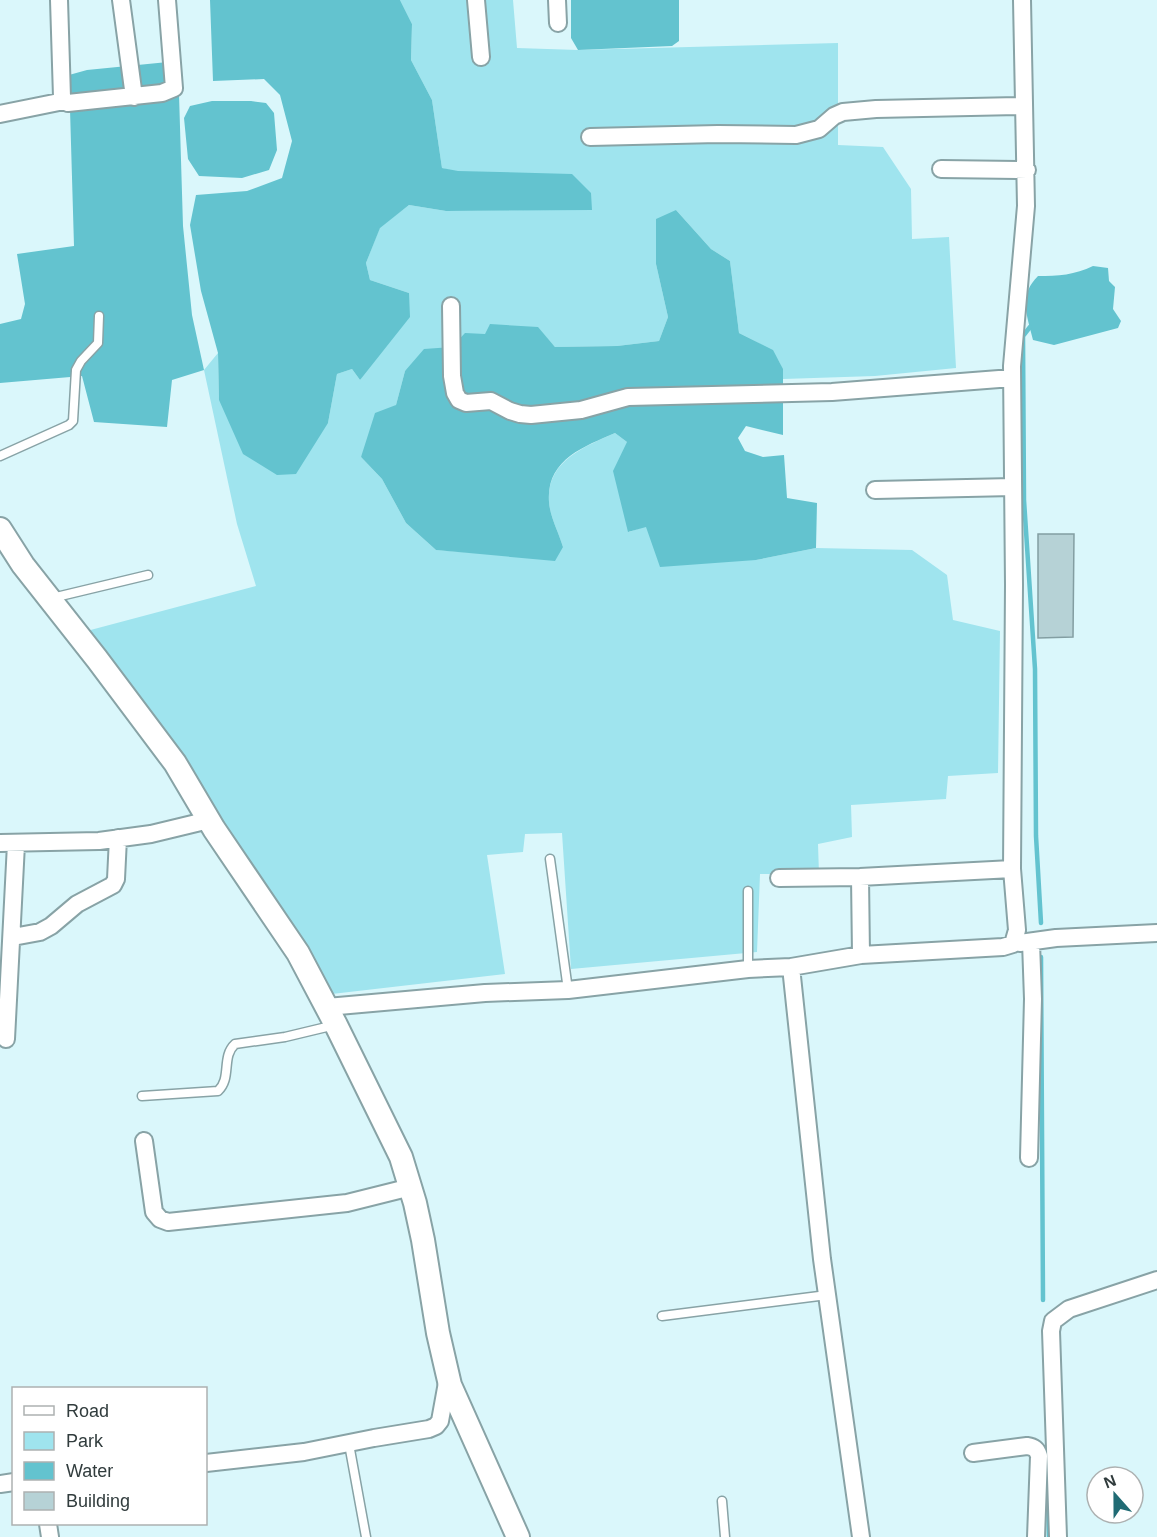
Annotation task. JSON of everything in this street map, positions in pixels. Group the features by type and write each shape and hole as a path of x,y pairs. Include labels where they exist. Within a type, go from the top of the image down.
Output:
{"street":[{"path":"59,0 64,101"},
{"path":"121,0 134,97"},
{"path":"0,114 64,101 68,103 134,97 162,93 174,88 167,0"},
{"path":"476,0 481,57"},
{"path":"557,0 558,23"},
{"path":"1013,944 1017,930 1012,869 1012,378 1027,170 1022,0"},
{"path":"590,138 718,134 796,135 819,129 834,116 843,112 876,109 1024,106"},
{"path":"941,170 1027,170"},
{"path":"452,306 452,376 455,393 459,400 466,403 491,401 520,414 580,410 628,397 832,392 1012,378"},
{"path":"875,490 1013,487"},
{"path":"0,529 24,565 98,659 175,763 209,820 298,953 332,1016 401,1157 411,1187 423,1240 438,1334 448,1376 518,1537"},
{"path":"6,1039 13,937 8,844 118,838 151,834 209,820"},
{"path":"13,937 40,932 51,926 77,904 113,885 117,879 118,838"},
{"path":"779,878 860,877 1012,869"},
{"path":"860,877 861,955"},
{"path":"332,1016 485,993 568,990 748,969 791,967 861,955 1003,947 1031,942 1157,933"},
{"path":"1029,1158 1033,999 1031,942"},
{"path":"791,967 822,1259 861,1537"},
{"path":"144,1141 154,1212 160,1219 168,1222 347,1203 411,1187"},
{"path":"1058,1537 1051,1331 1053,1321 1069,1309 1157,1280"},
{"path":"207,1463 304,1452 436,1426 440,1421 448,1376"},
{"path":"973,1453 1027,1446 1034,1447 1038,1451 1036,1537"}],"lane":[{"path":"0,456 69,425 73,421 76,370 81,361 98,343 99,316"},
{"path":"49,598 148,575"},
{"path":"550,858 568,990"},
{"path":"748,891 748,969"},
{"path":"142,1096 218,1091 225,1080 230,1049 235,1044 285,1037 332,1016"},
{"path":"662,1316 827,1295"},
{"path":"349,1444 366,1537"},
{"path":"722,1502 724,1537"}],"green space":[{"path":"400,0 513,0 517,48 578,50 838,43 838,145 883,147 911,189 912,239 949,237 956,368 875,376 783,379 782,370 775,355 763,345 739,333 730,261 711,249 676,210 656,264 668,317 659,341 617,346 555,347 538,328 485,334 405,371 396,405 361,457 382,479 406,523 436,550 491,554 563,547 549,502 554,476 569,457 615,433 627,442 629,532 646,526 756,560 816,548 912,550 947,575 953,620 1000,631 998,773 948,776 946,799 851,805 852,837 818,844 819,874 760,874 757,952 571,969 562,833 525,834 523,852 487,855 505,974 323,995 83,632 256,586 237,524 204,370 218,353 219,400 328,423 337,374 352,369 360,380 409,293 370,280 366,263 380,227 409,205 446,211 592,209 442,168 432,100 411,60 412,24"}],"water":[{"path":"210,0 400,0 412,24 411,60 432,100 442,168 458,171 572,174 591,193 592,210 446,211 409,205 380,228 366,263 370,280 409,293 410,317 360,380 352,369 337,374 328,423 296,474 277,475 243,454 219,400 218,353 201,291 190,225 196,195 247,191 282,178 292,141 280,95 264,79 213,81"},
{"path":"571,0 679,0 679,41 672,46 578,50 571,38"},
{"path":"178,61 183,226 192,315 204,370 172,380 167,427 94,422 82,376 0,383 0,324 21,319 25,304 17,254 74,246 69,75 87,70"},
{"path":"212,101 266,103 274,113 277,150 269,170 242,178 199,176 188,159 184,118 190,106"},
{"path":"676,210 711,249 730,261 739,333 773,350 783,369 783,435 746,426 738,438 745,451 763,457 784,455 787,498 817,503 816,548 756,560 660,567 646,527 628,532 613,471 627,442 615,433 579,450 560,465 554,475 549,502 563,547 555,561 436,550 406,523 382,479 361,457 375,413 396,405 405,371 424,349 452,347 465,333 485,334 490,324 538,327 555,347 617,346 659,341 668,317 656,264 656,219"},
{"path":"1093,266 1108,268 1109,281 1115,287 1113,309 1121,321 1118,328 1054,345 1033,340 1026,306 1026,298 1032,283 1038,276 1066,274"}],"building":[{"path":"1038,534 1074,534 1073,637 1038,638"}],"waterway":[{"path":"1030,327 1023,336 1024,500 1035,669 1036,836 1041,923"},
{"path":"1041,957 1043,1300"},
{"path":"1047,1447 1049,1537"}]}
